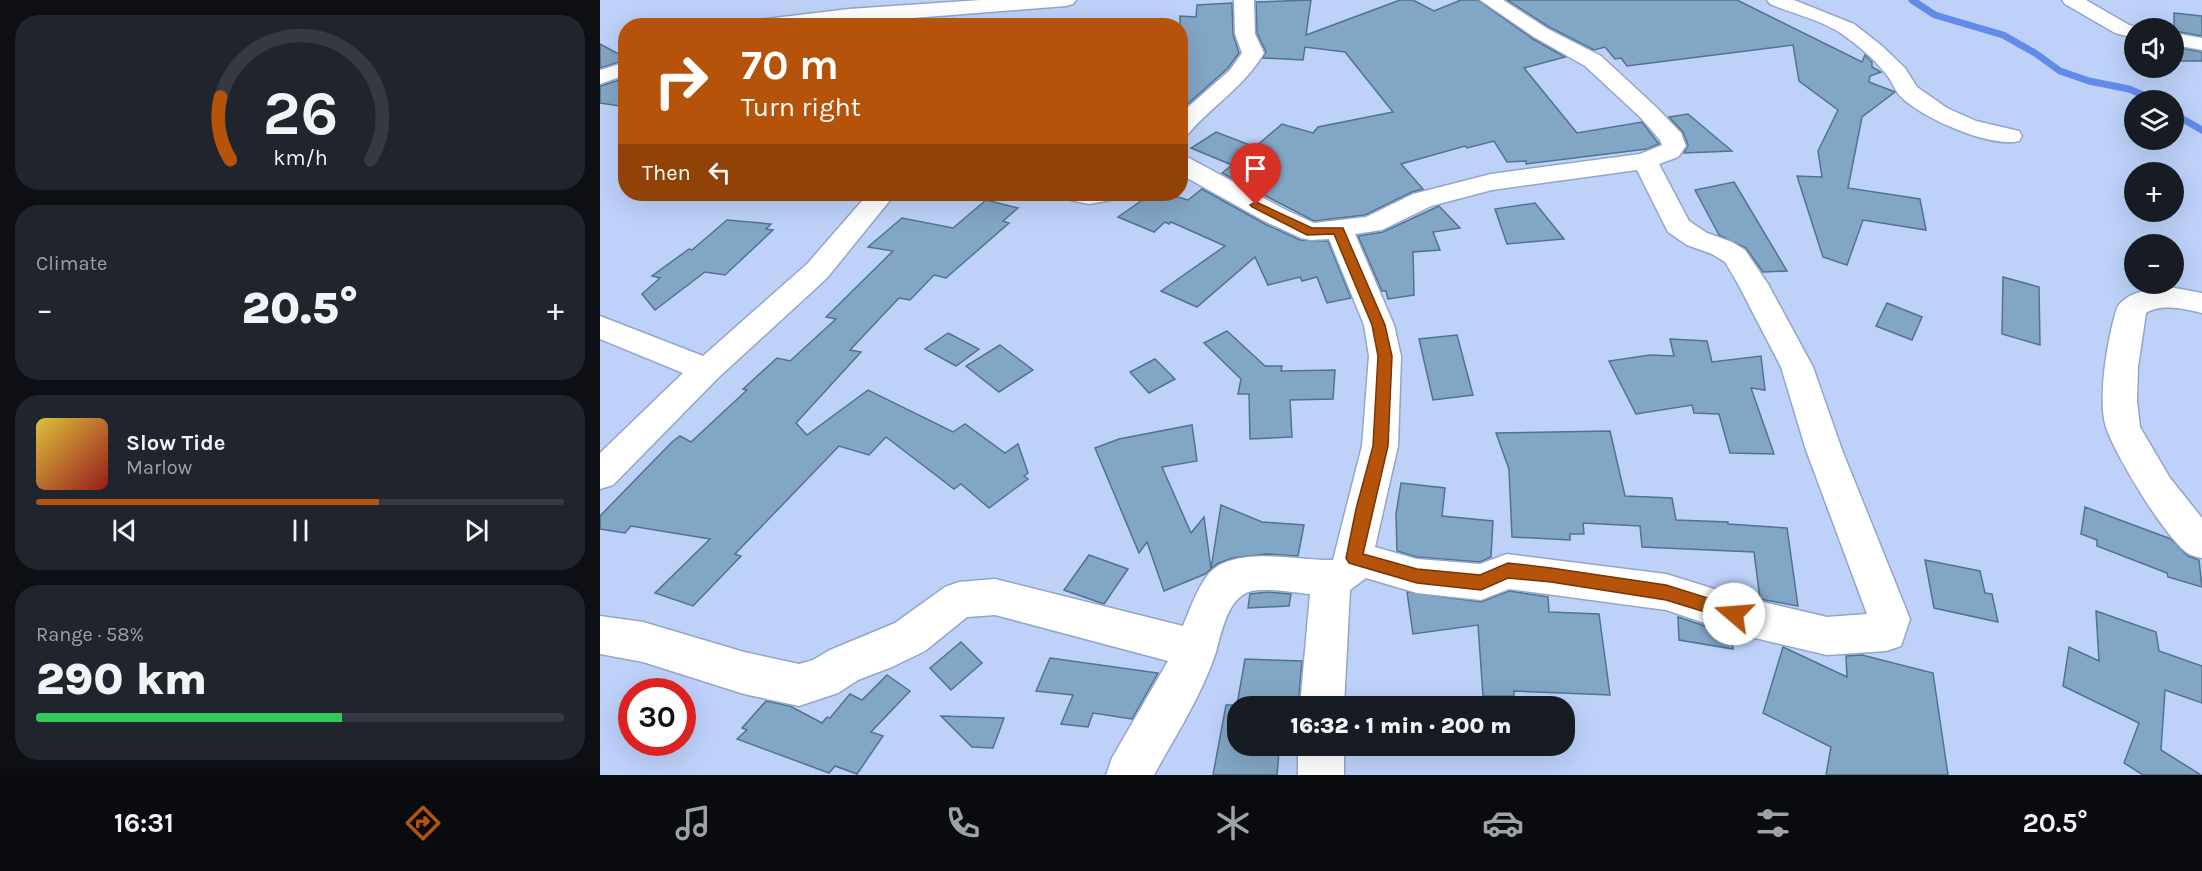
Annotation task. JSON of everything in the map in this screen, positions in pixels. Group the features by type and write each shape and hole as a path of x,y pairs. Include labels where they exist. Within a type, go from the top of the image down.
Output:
{"street":[{"path":"824,18 1004,2 1066,0"},
{"path":"1188,119 1249,62 1253,53 1245,34 1244,0"},
{"path":"1311,232 1372,224 1422,200 1491,182 1645,161 1669,152 1674,146 1672,138 1648,112 1593,61 1540,33 1490,0"},
{"path":"1777,0 1848,28 1875,50 1897,73 1909,92 1939,113 1968,126 2010,136"},
{"path":"2072,0 2124,30"},
{"path":"1001,18 1004,2"},
{"path":"2184,41 2202,44"},
{"path":"600,77 618,71"},
{"path":"1129,775 1182,680 1211,607 1223,586 1237,577 1254,573 1342,568 1481,582 1508,571 1666,592 1734,614 1827,636 1886,632 1889,619 1824,450 1797,367 1736,256 1697,238 1678,226 1645,161"},
{"path":"1188,167 1276,216 1311,232 1339,230 1379,325 1385,356 1380,446 1364,509 1342,568 1323,696"},
{"path":"600,475 707,370 818,270 876,201"},
{"path":"2202,303 2166,298 2141,301 2132,308 2125,342 2120,414 2123,427 2166,504 2186,528 2202,542"},
{"path":"600,327 707,370"},
{"path":"600,635 643,642 744,673 799,685 823,678 845,664 877,653 910,637 959,600 995,597 1196,649"},
{"path":"1321,756 1321,775"}],"building":[{"path":"1311,0 1306,35 1400,0 1413,0 1434,11 1461,0 1478,0 1533,39 1565,57 1524,68 1577,133 1642,122 1659,144 1647,149 1526,164 1526,161 1507,162 1494,141 1467,148 1465,146 1401,164 1423,189 1365,215 1314,221 1222,173 1232,165 1191,148 1216,132 1255,147 1282,124 1313,133 1318,127 1393,112 1345,52 1305,47 1303,60 1263,58 1266,52 1257,33 1256,2"},
{"path":"1507,0 1737,0 1862,62 1865,55 1872,62 1872,67 1881,72 1870,76 1869,82 1895,92 1862,117 1848,188 1920,199 1926,230 1863,220 1847,265 1823,257 1797,176 1822,177 1818,151 1838,110 1799,81 1793,45 1627,66 1621,58 1615,59 1605,47 1594,50 1549,27"},
{"path":"1232,3 1233,34 1239,53 1228,68 1188,104 1188,18 1180,18 1180,16 1196,17 1197,5"},
{"path":"2174,13 2202,16 2202,36 2184,33 2184,18 2174,18"},
{"path":"600,44 618,54 618,62 600,68"},
{"path":"2184,49 2202,52 2202,61 2184,61"},
{"path":"618,80 618,106 600,103 600,86"},
{"path":"1688,114 1732,151 1684,153 1688,145 1683,132 1669,117"},
{"path":"1734,182 1787,271 1763,272 1746,248 1719,235 1695,190"},
{"path":"1202,189 1265,224 1300,240 1328,241 1351,298 1327,303 1317,277 1302,281 1300,277 1268,285 1255,257 1197,307 1161,291 1225,246 1171,222 1169,224 1165,222 1154,232 1118,217 1141,201 1188,200"},
{"path":"985,201 1018,208 1003,221 1009,223 946,278 934,275 910,300 899,298 850,350 861,352 796,423 807,435 868,390 953,432 965,424 1005,453 1018,444 1028,473 1024,476 1028,479 989,508 961,484 954,489 886,437 869,455 839,446 735,554 741,556 693,606 655,593 710,539 631,526 625,533 600,529 600,516 672,442 680,436 691,442 747,390 743,389 777,358 790,361 836,319 826,317 893,251 868,247 902,218 953,228"},
{"path":"1535,203 1564,239 1507,244 1495,209"},
{"path":"1439,206 1460,228 1433,232 1440,250 1413,252 1414,295 1388,299 1386,291 1382,291 1358,236 1383,232"},
{"path":"727,220 771,224 766,229 773,230 725,275 705,272 655,310 642,294 660,278 652,276 689,249 692,250"},
{"path":"2003,277 2039,287 2040,345 2002,334"},
{"path":"1887,303 1922,317 1912,340 1876,326"},
{"path":"1227,331 1265,366 1282,366 1281,371 1335,370 1333,399 1290,400 1292,437 1250,439 1249,394 1238,394 1241,379 1204,343"},
{"path":"948,333 979,349 956,366 925,349"},
{"path":"1457,335 1473,395 1433,400 1419,339"},
{"path":"1670,339 1707,341 1712,362 1761,356 1765,390 1751,388 1774,454 1730,453 1719,414 1694,413 1692,405 1636,414 1609,361 1650,355 1674,356"},
{"path":"1000,345 1033,370 999,392 966,366"},
{"path":"1155,359 1175,379 1149,393 1130,372"},
{"path":"1192,425 1197,461 1162,467 1191,533 1204,517 1211,569 1205,574 1164,591 1147,542 1139,553 1095,448 1119,439"},
{"path":"1610,431 1625,496 1672,498 1676,520 1787,528 1798,606 1760,599 1754,552 1642,547 1640,526 1583,523 1584,534 1570,534 1570,540 1512,537 1509,469 1496,433"},
{"path":"1401,483 1445,488 1442,516 1493,521 1491,557 1480,562 1417,557 1397,551 1396,514"},
{"path":"1221,505 1262,522 1304,525 1298,556 1266,554 1232,558 1211,569"},
{"path":"2085,507 2171,539 2188,556 2199,560 2202,587 2168,577 2167,573 2097,546 2097,540 2081,534"},
{"path":"1089,555 1128,569 1104,604 1064,590"},
{"path":"1925,560 1980,571 1985,593 1992,594 1998,622 1934,608"},
{"path":"1509,591 1548,597 1549,612 1599,614 1610,695 1514,691 1514,696 1483,696 1478,625 1413,634 1407,592 1481,602"},
{"path":"1268,592 1291,594 1289,606 1248,608 1250,594"},
{"path":"2096,611 2156,632 2159,651 2202,666 2202,703 2165,690 2161,750 2201,775 2143,775 2124,763 2139,723 2063,686 2069,647 2099,661"},
{"path":"1678,617 1732,635 1733,649 1679,640"},
{"path":"961,642 982,663 951,690 930,668"},
{"path":"1783,647 1847,677 1846,656 1862,655 1933,673 1948,775 1826,775 1831,747 1763,713"},
{"path":"1050,658 1158,673 1132,719 1093,713 1088,727 1061,724 1073,695 1036,691"},
{"path":"1245,659 1302,661 1299,696 1239,696"},
{"path":"887,675 910,691 871,732 883,736 857,774 835,766 829,773 737,739 747,730 742,728 766,701 790,706 822,723 827,717 830,718 850,694 862,700"},
{"path":"1226,705 1227,756 1279,756 1277,775 1213,775"},
{"path":"941,716 1004,718 993,748 972,747"}],"waterway":[{"path":"1912,0 1935,15 2003,35 2035,53 2060,71 2089,81 2131,90"},
{"path":"2184,120 2202,130"}],"route":[{"path":"1256,205 1311,232 1339,230 1379,325 1385,356 1380,446 1354,558 1417,576 1481,582 1508,571 1551,575 1666,592 1734,614"}]}
